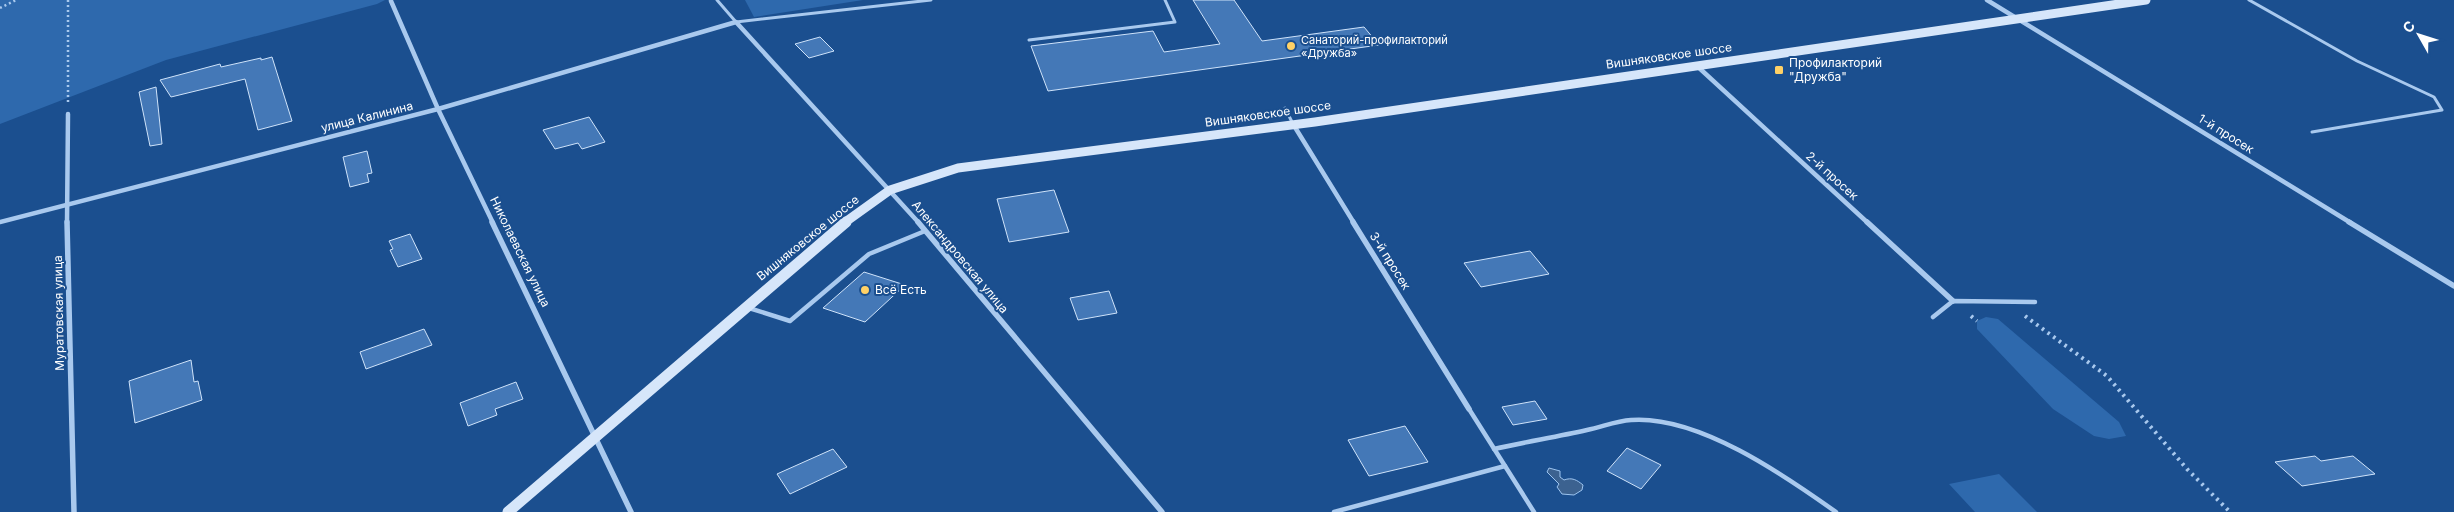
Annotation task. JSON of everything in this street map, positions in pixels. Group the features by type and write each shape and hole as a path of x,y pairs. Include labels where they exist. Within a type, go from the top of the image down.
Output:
{"street":[{"name":"1-й просек","path":"1987,0 2020,18 2454,286"},
{"name":"Вишняковское шоссе","path":"508,512 839,227 890,190 958,168 1293,124 2146,0"},
{"name":"Николаевская улица","path":"391,1 438,109 631,512"},
{"name":"улица Калинина","path":"0,222 438,109 736,22"},
{"name":"Александровская улица","path":"736,22 890,190 1162,512"},
{"name":"2-й просек","path":"1697,66 1953,301"},
{"name":"Муратовская улица","path":"68,114 67,205 74,512"},
{"name":"3-й просек","path":"1293,124 1469,409"}],"lane":[{"path":"717,0 736,22 931,0"},
{"path":"1029,40 1175,22 1165,0"},
{"path":"2250,0 2357,61 2434,97 2442,110 2312,132"},
{"path":"1285,108 1293,124"},
{"path":"746,307 790,321 869,254 925,231"},
{"path":"1933,317 1953,301 2035,302"},
{"path":"1469,409 1534,512"},
{"path":"1494,449 1632,420 1673,424 1711,438 1762,464 1836,512"},
{"path":"1334,512 1505,466"}],"path":[{"path":"0,8 16,0"},
{"path":"68,0 68,114"},
{"path":"2005,301 2107,376 2187,469 2230,512"}],"shaded area":[{"path":"0,0 385,0 377,4 166,60 0,124"},
{"path":"745,0 863,0 754,17"},
{"path":"1986,317 1998,319 2119,422 2126,436 2109,439 2094,436 2053,409 1977,329 1977,321"},
{"path":"1549,468 1560,471 1560,477 1564,480 1572,479 1579,482 1583,485 1582,490 1574,495 1562,494 1557,487 1559,484 1547,472"},
{"path":"1999,474 2037,512 1975,512 1949,484"}],"building":[{"name":"Санаторий-профилакторий «Дружба»","path":"1193,0 1234,0 1262,41 1364,27 1379,45 1048,91 1031,46 1153,31 1164,52 1220,44"},
{"path":"820,37 834,51 809,58 795,44"},
{"path":"272,57 292,121 258,130 245,79 171,97 160,80 220,64 221,67"},
{"path":"156,87 162,144 150,146 139,92"},
{"path":"589,117 605,142 582,149 578,143 555,149 543,130"},
{"path":"367,151 372,173 367,174 369,182 350,187 343,157"},
{"path":"1054,190 1069,232 1009,242 997,199"},
{"path":"410,234 422,259 398,267 390,250 393,249 389,241"},
{"path":"1530,251 1549,274 1481,287 1464,263"},
{"path":"864,272 905,285 865,322 823,308"},
{"path":"1109,291 1117,313 1078,320 1070,298"},
{"path":"424,329 432,345 366,369 360,352"},
{"path":"191,360 194,382 198,381 202,400 135,423 129,381"},
{"path":"516,382 523,399 495,409 497,415 468,426 460,403"},
{"path":"1535,401 1547,419 1513,425 1502,407"},
{"path":"1405,426 1428,462 1369,476 1348,440"},
{"path":"1627,448 1661,465 1641,489 1607,471"},
{"path":"833,449 847,467 790,494 777,474"},
{"path":"2315,456 2321,461 2353,456 2375,474 2302,486 2275,462"}],"place":[{"name":"Санаторий-профилакторий «Дружба»","path":"1291,46"},
{"name":"Профилакторий \"Дружба\"","path":"1779,70"},
{"name":"Всё Есть","path":"865,290"}]}
